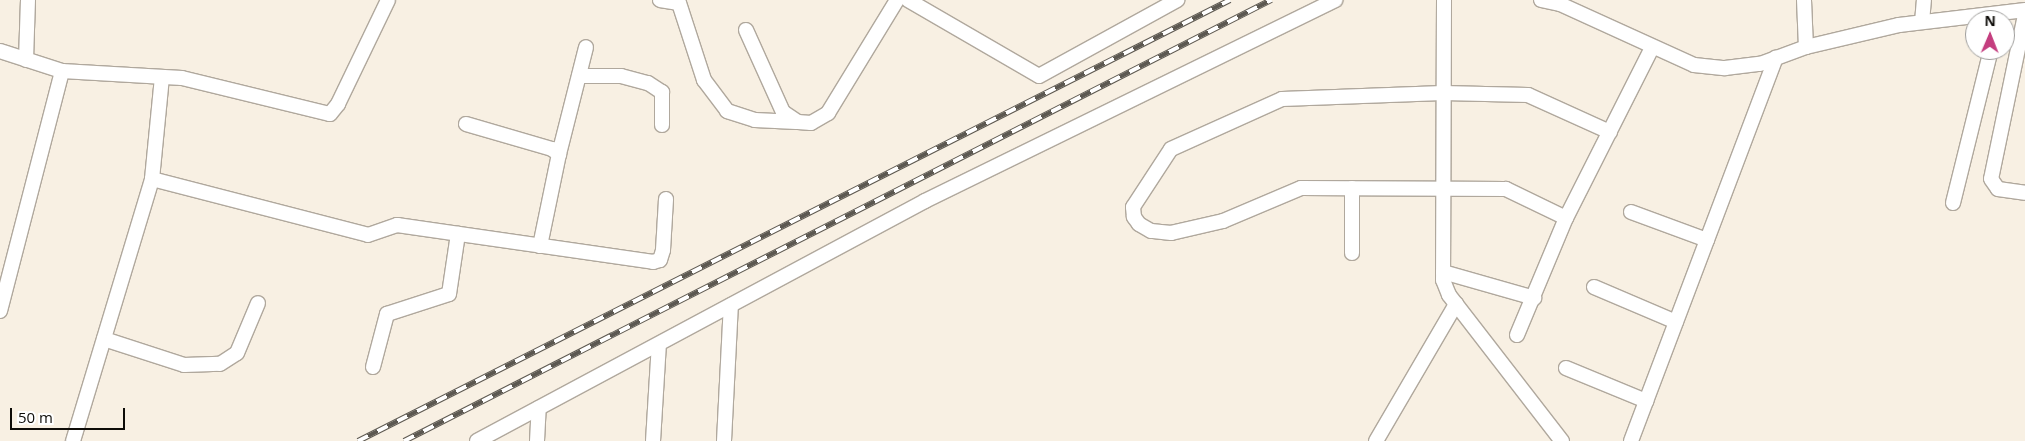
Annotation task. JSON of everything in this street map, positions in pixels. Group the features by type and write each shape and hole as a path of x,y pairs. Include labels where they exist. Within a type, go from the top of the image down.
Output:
{"street":[{"path":"26,60 28,0"},
{"path":"0,51 62,71 182,78 330,114 338,104 388,0"},
{"path":"660,0 679,3 704,80 727,111 755,120 811,123 828,113 896,0"},
{"path":"908,0 1038,76 1177,0"},
{"path":"477,441 925,200 1335,0"},
{"path":"1444,0 1443,280 1456,304 1562,441"},
{"path":"1541,0 1560,4 1652,48 1694,65 1725,68 1760,64 1806,47 1922,22 1965,19"},
{"path":"1804,0 1806,47"},
{"path":"1922,22 1924,0"},
{"path":"2025,15 2020,58 1991,179 1998,189 2025,192"},
{"path":"746,30 783,112 798,122"},
{"path":"540,246 559,154 586,47"},
{"path":"1517,335 1566,218 1652,48"},
{"path":"1631,441 1776,58"},
{"path":"1953,203 1989,60"},
{"path":"0,311 62,71"},
{"path":"579,76 621,76 648,83 662,92 662,125"},
{"path":"73,441 152,179 162,77"},
{"path":"1566,218 1506,189 1301,188 1223,221 1171,233 1151,231 1134,217 1133,207 1170,149 1282,98 1444,93 1528,95 1610,132"},
{"path":"466,124 552,149 559,154"},
{"path":"152,179 368,235 397,225 653,262 660,260 666,199"},
{"path":"1352,188 1352,253"},
{"path":"1631,212 1707,240"},
{"path":"373,367 387,314 449,294 458,234"},
{"path":"1443,272 1534,298"},
{"path":"1594,287 1676,322"},
{"path":"104,339 184,365 220,364 237,353 258,303"},
{"path":"1376,441 1456,304"},
{"path":"724,441 731,305"},
{"path":"653,441 658,344"},
{"path":"1566,368 1646,401"},
{"path":"537,441 539,408"}],"railway":[{"path":"358,441 1230,0"},
{"path":"404,441 1271,0"}]}
